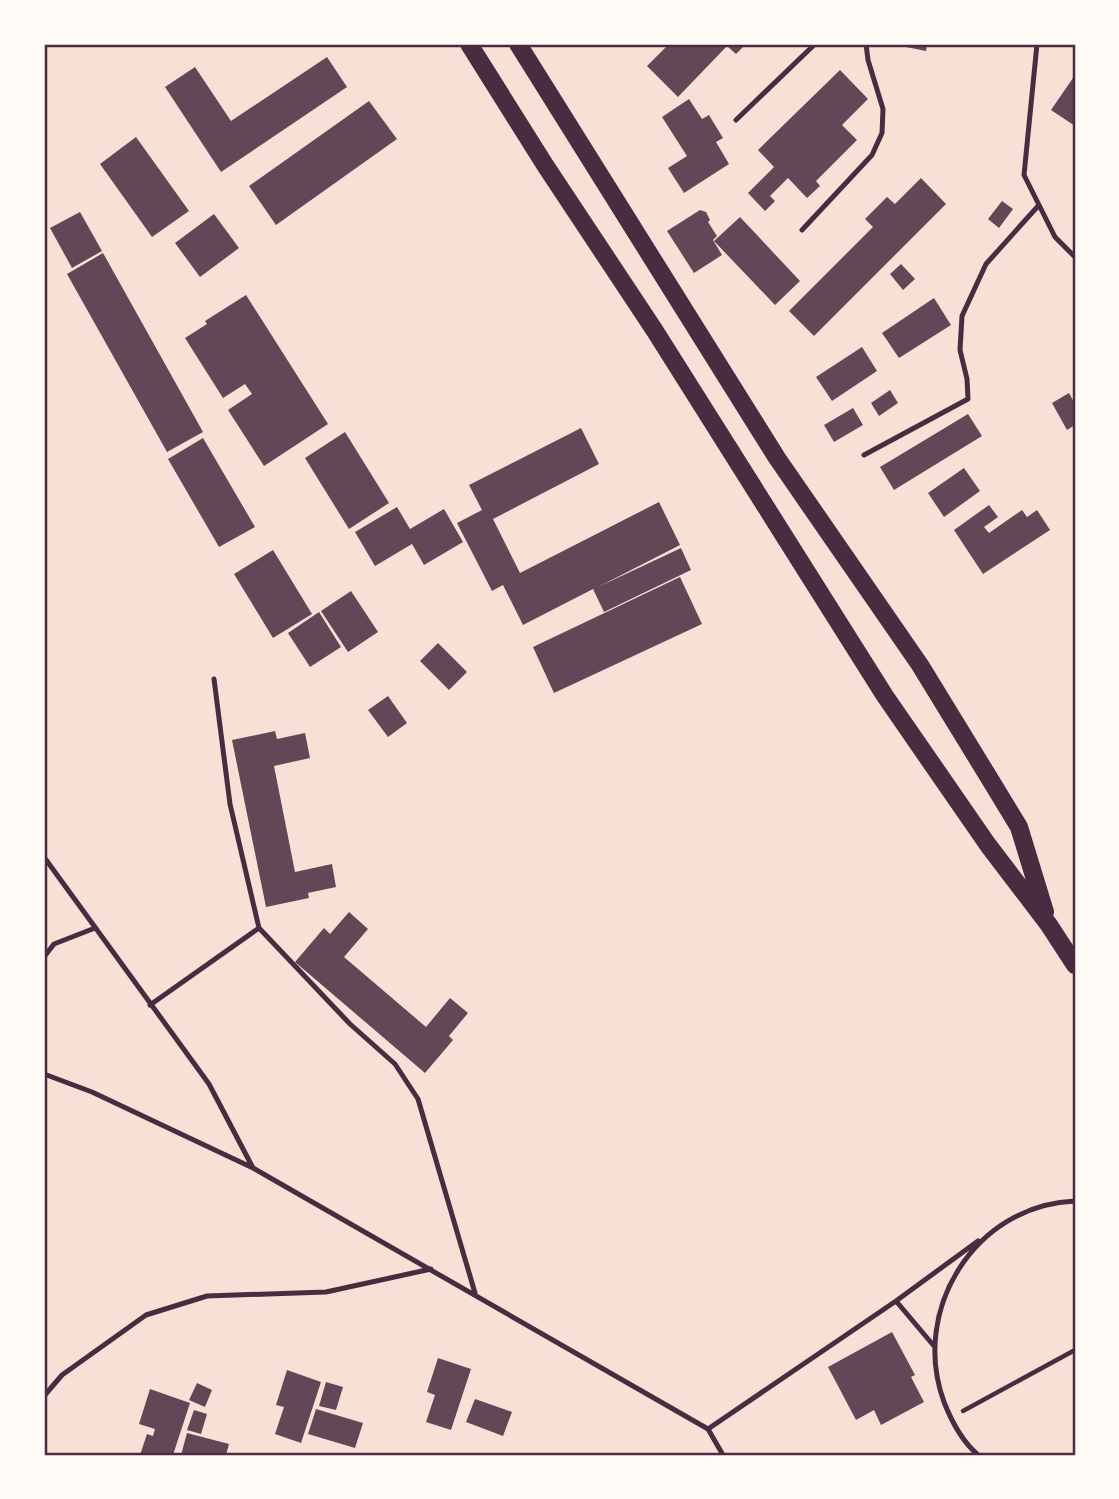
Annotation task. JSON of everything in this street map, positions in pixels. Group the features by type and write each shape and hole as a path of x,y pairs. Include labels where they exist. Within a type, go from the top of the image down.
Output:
{"main road":[{"path":"469,44 655,331 885,696 1075,965"},
{"path":"518,44 777,458 920,665 1019,827 1049,925"}],"lane":[{"path":"736,120 815,44"},
{"path":"802,230 872,155 882,133 883,109 868,60 866,44"},
{"path":"1037,44 1024,175 1055,237 1075,257"},
{"path":"864,455 968,399 967,379 960,350 962,316 986,264 1039,205"},
{"path":"214,679 230,804 259,928 350,1024 395,1064 418,1099 476,1294"},
{"path":"44,857 209,1084 253,1168"},
{"path":"44,957 54,944 95,928"},
{"path":"150,1005 259,928"},
{"path":"44,1074 92,1092 253,1168 708,1429 723,1455"},
{"path":"708,1429 986,1236 1027,1212 1075,1201"},
{"path":"978,1455 950,1418 937,1383 934,1346 940,1305 958,1267 986,1236"},
{"path":"44,1396 62,1376 146,1315 207,1296 326,1292 432,1269"},
{"path":"896,1301 934,1346"}],"path":[{"path":"950,1418 1075,1350"}],"building":[{"path":"669,44 746,44 736,54 727,46 678,97 647,66"},
{"path":"891,44 927,44 926,51"},
{"path":"327,57 347,87 221,172 165,87 195,67 231,121"},
{"path":"840,70 868,99 842,125 857,140 816,181 820,186 807,198 788,178 770,196 775,201 765,211 748,193 774,167 758,150"},
{"path":"1075,75 1075,126 1051,110"},
{"path":"689,99 702,119 709,115 723,138 716,142 729,164 684,193 668,168 687,156 662,117"},
{"path":"369,101 397,139 276,225 249,186"},
{"path":"136,137 189,211 152,237 100,164"},
{"path":"921,178 946,204 814,336 789,311 873,227 865,219 887,197 895,204"},
{"path":"1002,201 1013,209 999,228 988,219"},
{"path":"700,210 706,212 710,220 708,222 717,236 713,240 722,255 694,273 667,231"},
{"path":"80,212 102,251 72,268 50,228"},
{"path":"214,214 239,248 200,277 175,243"},
{"path":"740,217 800,281 775,305 714,241"},
{"path":"103,253 203,432 167,452 67,274"},
{"path":"901,264 915,279 903,290 890,274"},
{"path":"246,295 328,424 264,466 228,410 252,394 245,384 223,398 185,338 207,324 205,321"},
{"path":"934,298 951,325 899,358 882,333"},
{"path":"862,347 877,371 832,401 816,377"},
{"path":"890,390 898,403 879,416 871,403"},
{"path":"1069,393 1075,404 1075,425 1067,430 1052,403"},
{"path":"853,408 863,425 834,442 824,425"},
{"path":"968,414 982,436 894,490 880,467"},
{"path":"581,428 599,464 493,519 520,573 659,502 680,545 598,587 681,548 691,570 604,612 593,589 523,625 503,585 492,591 457,523 482,510 469,485"},
{"path":"345,432 389,503 349,529 305,458"},
{"path":"203,438 255,527 219,547 168,459"},
{"path":"964,468 980,491 944,517 928,493"},
{"path":"989,505 998,517 984,527 989,533 1022,510 1027,517 1037,510 1050,530 983,574 954,530"},
{"path":"397,507 410,529 444,509 463,542 424,565 412,544 375,566 355,532"},
{"path":"273,550 312,614 273,638 234,574"},
{"path":"680,577 702,624 554,693 533,647"},
{"path":"351,591 378,632 348,652 321,611"},
{"path":"319,612 341,647 310,667 288,633"},
{"path":"438,643 467,672 449,690 420,661"},
{"path":"388,696 407,723 388,737 368,710"},
{"path":"275,731 277,739 305,733 310,758 274,766 295,872 332,864 336,887 308,893 309,898 266,907 232,740"},
{"path":"349,912 368,929 344,957 426,1027 450,998 468,1013 449,1036 453,1040 425,1073 295,962 324,928 330,934"},
{"path":"892,1332 915,1375 911,1377 924,1402 881,1425 874,1410 856,1420 828,1367"},
{"path":"438,1358 471,1369 451,1430 426,1422 435,1395 427,1392"},
{"path":"287,1370 321,1382 301,1443 275,1434 284,1407 276,1405"},
{"path":"326,1382 343,1387 336,1410 319,1406"},
{"path":"197,1383 212,1390 205,1407 189,1400"},
{"path":"150,1389 190,1403 173,1455 140,1455 147,1434 153,1436 155,1429 139,1424"},
{"path":"475,1399 512,1412 503,1436 466,1422"},
{"path":"316,1409 363,1423 355,1448 308,1434"},
{"path":"194,1410 207,1414 201,1434 187,1430"},
{"path":"187,1433 229,1444 226,1455 181,1455"}]}
